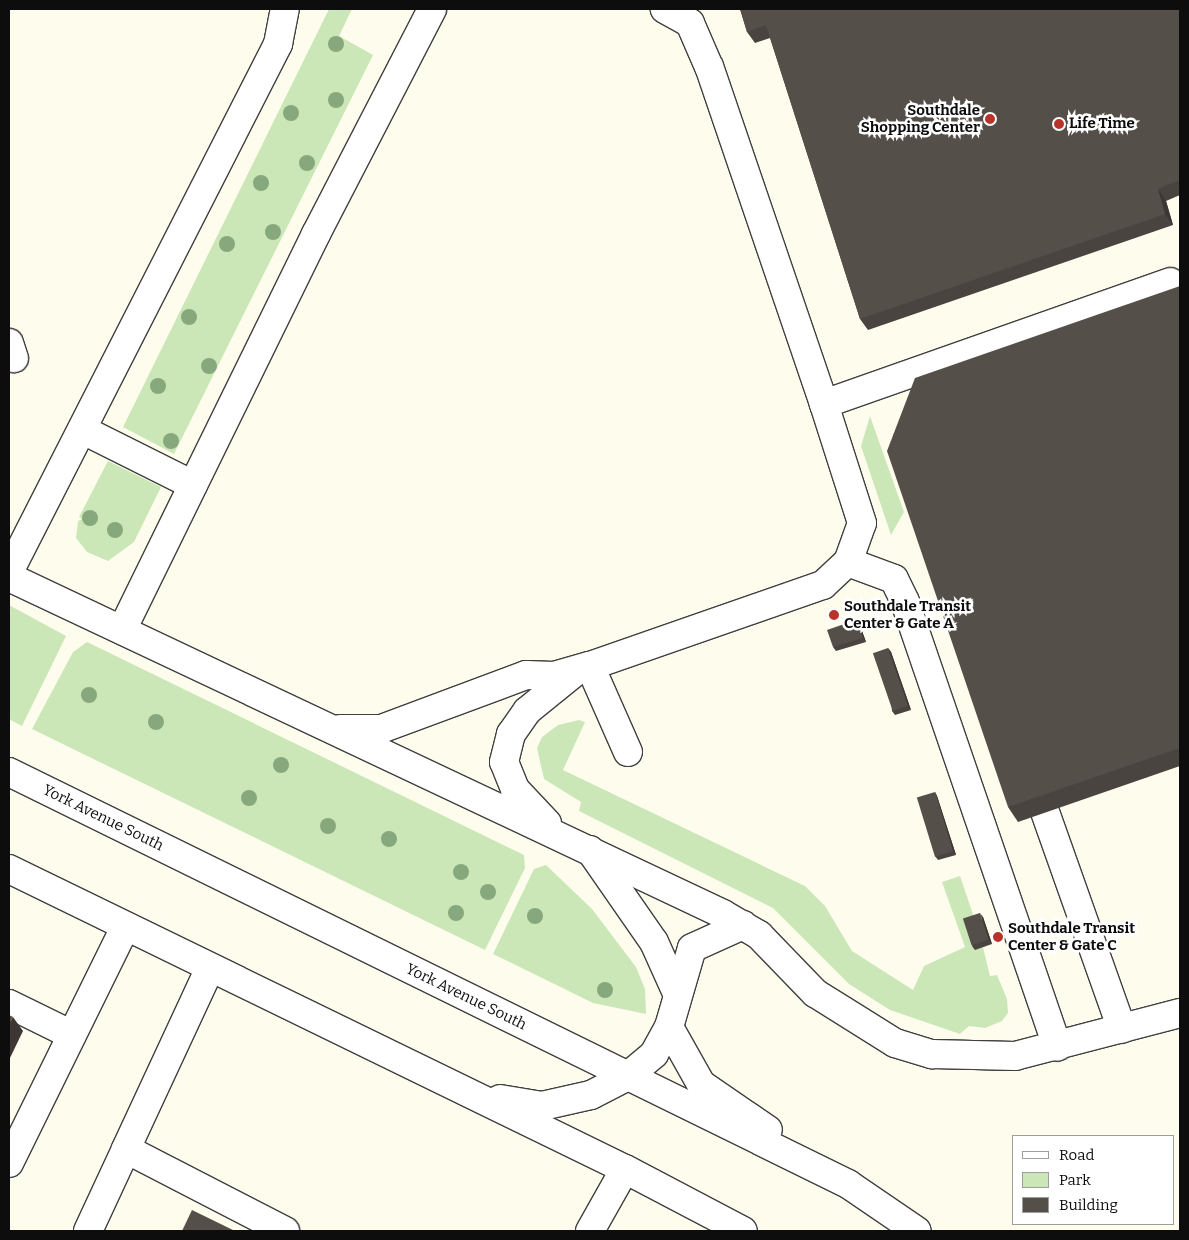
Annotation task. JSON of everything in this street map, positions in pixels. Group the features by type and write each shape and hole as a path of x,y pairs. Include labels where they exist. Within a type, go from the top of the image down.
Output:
{"street":[{"path":"9,572 278,44 285,9"},
{"path":"122,630 432,9"},
{"path":"332,729 381,729 526,675 554,676 584,668 823,585 848,562 862,523 824,404 709,66 690,23 665,9"},
{"path":"824,404 1170,282"},
{"path":"83,430 193,485"},
{"path":"848,562 894,578 905,602 1057,1047"},
{"path":"9,577 589,848 743,925 788,961 815,993 894,1043 932,1054 980,1058 1057,1047 1180,1013"},
{"path":"584,668 628,752"},
{"path":"556,833 515,789 504,762 511,734 527,710 584,668"},
{"path":"1022,748 1122,1029"},
{"name":"York Avenue South","path":"9,772 854,1188 918,1231"},
{"path":"589,848 654,942 676,991"},
{"path":"9,869 209,970 625,1169 743,1231"},
{"path":"469,1094 542,1106 591,1095 628,1076 654,1054 669,1027 676,991 692,948 743,925"},
{"path":"9,1163 124,928"},
{"path":"88,1231 209,970"},
{"path":"9,1004 72,1035"},
{"path":"669,1027 701,1084 854,1188"},
{"path":"126,1149 285,1231"},
{"path":"590,1231 625,1169"}],"green space":[{"path":"329,9 352,9 339,36 373,55 174,454 123,427"},
{"path":"870,416 904,512 891,535 861,446"},
{"path":"108,461 161,487 134,542 108,561 87,552 76,538 78,521 82,519 79,517"},
{"path":"9,605 66,636 22,726 9,719"},
{"path":"87,642 524,855 525,868 485,950 32,729 73,652"},
{"path":"579,720 585,722 563,770 805,886 825,906 852,951 913,990 924,966 965,947 942,882 960,876 975,920 966,923 975,949 983,947 990,976 997,975 1007,999 1008,1013 1002,1021 985,1028 969,1026 960,1034 890,1010 849,984 773,908 579,811 581,802 544,779 537,748 542,737 558,725"},
{"path":"546,865 592,909 636,967 645,989 646,1014 593,1003 493,954 534,869"}],"building":[{"name":"Southdale Shopping Center","path":"740,9 1180,9 1180,180 1158,189 1165,214 860,319 766,25 747,32"},
{"path":"1180,286 1180,748 1008,807 887,451 915,378"},
{"path":"850,622 852,629 859,627 863,638 833,647 827,630"},
{"path":"888,648 908,706 893,711 873,653"},
{"path":"935,792 953,851 935,857 917,798"},
{"path":"980,913 989,940 972,945 963,919"},
{"path":"9,1015 13,1017 9,1024"},
{"path":"192,1210 235,1231 182,1231"}],"place":[{"name":"Southdale Shopping Center","path":"990,119"},
{"name":"Life Time","path":"1059,124"},
{"name":"Southdale Transit Center & Gate A","path":"834,615"},
{"name":"Southdale Transit Center & Gate C","path":"998,937"}]}
